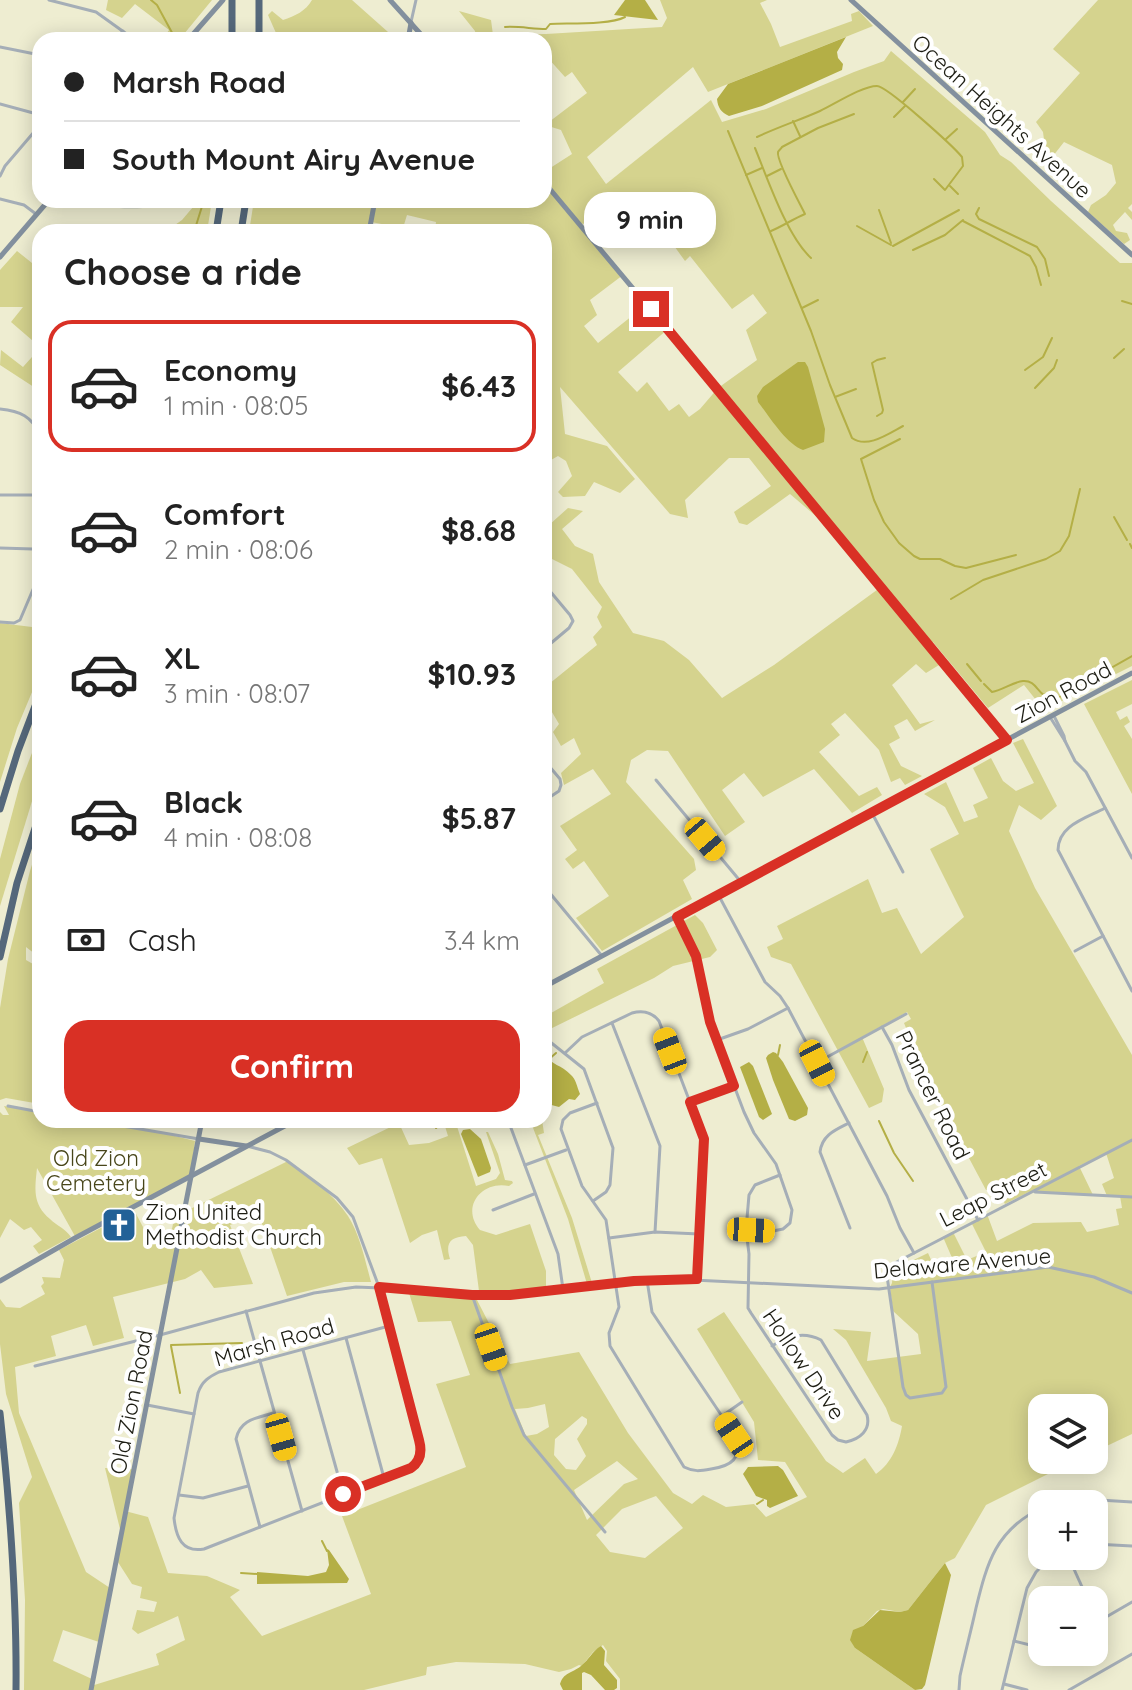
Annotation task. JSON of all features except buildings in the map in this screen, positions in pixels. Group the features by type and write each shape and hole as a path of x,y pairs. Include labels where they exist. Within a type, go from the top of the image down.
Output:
{"highway":[{"path":"232,0 232,32"},
{"path":"259,0 259,32"},
{"path":"0,809 32,714"},
{"path":"0,957 17,883 32,837"},
{"path":"0,1413 14,1553 16,1690"}],"street":[{"path":"49,0 96,12 123,31"},
{"path":"195,32 223,0"},
{"path":"390,0 419,32"},
{"path":"409,32 416,0"},
{"name":"Ocean Heights Avenue","path":"851,0 1132,255"},
{"path":"0,47 32,53"},
{"path":"0,104 32,113"},
{"path":"0,176 32,134"},
{"path":"552,192 1007,740"},
{"path":"0,199 24,205 36,214"},
{"path":"0,257 42,208"},
{"path":"0,409 16,410 32,422"},
{"path":"0,495 32,495"},
{"path":"0,548 32,549"},
{"path":"0,622 20,620 32,592"},
{"path":"552,594 573,621 552,642"},
{"name":"Zion Road","path":"552,983 1132,673"},
{"path":"1052,716 1132,858"},
{"path":"552,770 561,785 552,796"},
{"path":"656,780 741,882"},
{"path":"1105,808 1067,829 1058,844 1060,856 1132,991"},
{"path":"872,813 903,872"},
{"path":"719,894 765,982 788,1008 914,1253"},
{"path":"552,896 602,956"},
{"path":"677,917 696,956 708,1012 734,1086 750,1125 780,1175 792,1210 790,1223 778,1231 746,1230"},
{"path":"1075,951 1103,936"},
{"path":"717,1040 748,1029 788,1008"},
{"path":"565,1053 582,1037 636,1012 645,1012 659,1021 704,1139 697,1279"},
{"path":"817,1063 906,1014"},
{"path":"612,1023 660,1146 655,1232"},
{"name":"Prancer Road","path":"882,1027 909,1090 978,1220"},
{"path":"552,1043 584,1069 613,1148 610,1185 593,1201"},
{"path":"690,1102 734,1086"},
{"path":"597,1103 570,1113 563,1120 561,1131 582,1186 606,1218 619,1310 609,1333 609,1344 686,1468 697,1472 727,1466 735,1459 737,1440 652,1312 647,1280"},
{"path":"8,1106 32,1110"},
{"path":"849,1123 826,1136 820,1152 850,1228"},
{"path":"134,1128 247,1146"},
{"name":"Old Zion Road","path":"91,1690 201,1128"},
{"path":"0,1281 281,1128"},
{"path":"511,1128 558,1254 563,1289"},
{"name":"Leap Street","path":"889,1288 889,1267 1132,1140"},
{"name":"Marsh Road","path":"247,1146 266,1150 286,1160 343,1203 358,1227 379,1287 421,1449 414,1465 302,1511 204,1549 189,1549 182,1544 174,1518 194,1414 201,1385 208,1377 389,1326"},
{"path":"525,1165 568,1149"},
{"name":"Hollow Drive","path":"772,1346 791,1335 813,1336 823,1342 868,1416 866,1430 858,1438 846,1442 835,1438 772,1346 748,1308 748,1198 752,1188 761,1181 780,1175"},
{"path":"1031,1192 1132,1197"},
{"path":"493,1210 535,1194"},
{"path":"609,1238 655,1232 699,1234"},
{"name":"Delaware Avenue","path":"35,1366 327,1290 356,1287 510,1295 647,1280 697,1279 889,1288 1048,1267 1094,1277 1132,1293"},
{"path":"889,1288 903,1387 907,1396 913,1398 944,1392 946,1387 932,1282"},
{"path":"472,1295 524,1435 605,1532"},
{"path":"246,1311 302,1511"},
{"path":"346,1338 384,1478"},
{"path":"303,1350 343,1494"},
{"path":"722,1416 742,1402"},
{"path":"147,1405 194,1414"},
{"path":"260,1527 236,1439 245,1422 274,1413"},
{"path":"179,1495 203,1498 248,1486"},
{"path":"1108,1501 1132,1502"},
{"path":"959,1690 982,1583 992,1555 1010,1529 1028,1515"},
{"path":"1108,1545 1132,1546"},
{"path":"1002,1690 1030,1581 1038,1570"},
{"path":"1108,1616 1132,1602"},
{"path":"1014,1641 1028,1644"},
{"path":"1069,1690 1132,1654"},
{"path":"1004,1684 1027,1690"}],"green space":[{"path":"108,0 212,0 186,32 168,32 169,30 135,4 122,18 106,10"},
{"path":"312,0 352,0 388,32 276,32 268,15 272,11 283,20 307,7"},
{"path":"660,0 767,0 760,3 780,47 852,21 851,14 859,11 873,26 708,92 693,67 587,157 606,184 711,100 722,122 766,109 884,61 891,51 985,132 1000,155 1120,263 1132,263 1132,666 1044,710 1024,685 988,708 933,642 931,645 944,662 926,673 916,664 892,685 920,724 935,720 915,731 907,719 894,726 900,738 889,744 901,766 922,776 905,785 900,778 891,782 879,750 845,713 831,724 840,735 819,752 859,796 877,787 882,795 852,813 814,769 763,797 744,773 722,790 745,822 725,836 668,751 647,750 631,760 626,782 694,859 696,870 683,880 692,899 602,951 576,918 609,896 584,861 573,869 565,859 577,850 560,826 611,794 593,769 564,785 561,773 581,754 574,738 561,746 553,732 559,724 552,712 552,682 597,645 593,637 602,627 597,617 602,607 572,569 552,559 552,522 568,508 583,511 562,529 575,546 593,554 599,582 633,633 664,641 689,660 722,698 774,665 881,587 844,540 790,494 747,525 739,523 734,512 771,486 749,458 729,458 685,500 688,518 670,514 560,387 565,434 607,446 635,479 620,493 594,482 585,496 563,497 558,492 572,476 566,461 558,456 552,459 552,224 436,224 407,215 404,224 250,224 253,208 552,208 552,167 572,154 561,130 552,127 552,120 587,93 572,72 565,77 552,63 552,34 662,27 667,18","holes":["653,202 664,214 656,221 685,261 690,256 732,309 753,294 767,313 746,330 757,360 718,388 689,417 679,404 669,411 647,382 637,392 618,372 668,329 647,304 598,343 584,326 597,315 590,300 623,275 580,224 626,220"]},
{"path":"1098,0 1132,0 1132,204 1128,208 1132,212 1132,220 1125,212 1113,225 1116,231 1127,233 1130,240 1124,244 1088,212 1091,205 1106,195 1116,183 1112,165 1064,142 1053,156 1046,155 1043,132 1036,122 1080,73 1053,49"},
{"path":"459,11 491,20 493,32 475,32"},
{"path":"192,208 211,208 208,224 176,224"},
{"path":"17,251 32,263 32,340 11,322 23,307 0,307 0,270"},
{"path":"1,350 23,367 32,357 32,386 0,365"},
{"path":"0,623 32,627 32,692 0,782"},
{"path":"1132,680 1132,704 1116,712 1120,720 1127,716 1130,722 1124,726 1132,739 1132,794 1084,704"},
{"path":"1023,739 1057,806 1041,820 1019,805 1009,831 1035,888 1132,1055 1132,1434 1108,1445 1108,1394 1028,1394 1028,1474 1048,1474 986,1505 955,1558 945,1563 908,1610 877,1611 863,1626 855,1648 915,1690 620,1690 620,1679 606,1661 607,1651 603,1645 582,1666 559,1672 525,1664 456,1662 427,1667 426,1675 364,1690 24,1690 25,1600 19,1503 32,1477 6,1394 0,1344 0,1299 6,1307 20,1308 45,1294 41,1286 44,1283 42,1277 60,1278 64,1260 59,1250 112,1222 123,1231 126,1229 120,1217 134,1210 152,1244 168,1234 173,1224 182,1221 184,1212 288,1161 328,1193 348,1216 359,1239 371,1282 344,1282 287,1296 259,1215 230,1225 253,1284 214,1288 201,1270 185,1279 113,1297 124,1338 93,1346 86,1325 51,1336 56,1356 15,1367 19,1413 86,1572 110,1588 99,1642 63,1630 53,1661 92,1679 91,1686 159,1665 156,1654 185,1640 178,1616 138,1634 132,1629 137,1610 154,1612 157,1602 140,1598 142,1587 132,1584 116,1559 121,1533 105,1468 133,1469 125,1511 148,1517 168,1573 207,1576 240,1590 230,1597 262,1636 371,1594 342,1516 466,1467 436,1384 470,1375 451,1321 418,1322 409,1293 477,1300 510,1364 579,1352 628,1433 673,1493 692,1504 703,1495 726,1507 754,1504 766,1517 807,1497 785,1462 758,1460 754,1422 697,1329 724,1312 826,1461 843,1473 865,1458 876,1474 882,1470 894,1453 902,1426 891,1421 846,1340 833,1329 871,1332 867,1361 921,1354 918,1334 893,1311 890,1287 893,1270 928,1253 938,1275 956,1267 943,1237 953,1232 967,1260 986,1252 971,1222 987,1214 997,1241 1033,1223 1081,1222 1087,1232 1119,1225 1116,1209 1122,1208 1120,1196 1107,1196 1102,1184 1114,1178 1106,1153 1079,1166 1093,1195 1029,1192 1005,1204 996,1187 986,1190 930,1085 904,1023 911,1019 907,1012 862,1037 884,1089 882,1102 869,1108 791,964 771,957 767,947 783,939 777,926 868,879 882,913 897,908 921,954 964,917 930,849 959,834 945,807 924,794 946,782 964,822 978,817 973,805 988,798 973,768 991,758 1003,781 1016,791 1034,783 1013,743","holes":["545,1404 549,1427 526,1436 515,1409","582,1416 587,1419 587,1424 577,1439 586,1456 576,1470 566,1469 554,1455 555,1439","617,1461 638,1479 624,1484 587,1520 574,1490","656,1496 683,1528 645,1558 610,1552 596,1535 622,1509"]},
{"path":"32,753 32,801 0,906 0,859 20,784"},
{"path":"32,865 32,952 26,947 26,960 32,963 32,1103 6,1098 0,1100 0,1008 8,959"},
{"path":"695,915 703,923 717,950 710,957 673,966 552,1028 552,1012 604,983 597,969"},
{"name":"Old Zion Cemetery","path":"4,1106 32,1111 32,1128 135,1128 195,1141 191,1176 76,1238 37,1168 37,1202 44,1213 71,1237 39,1254 33,1246 42,1240 31,1227 24,1230 10,1219 0,1238 0,1112 9,1115"},
{"path":"389,1128 401,1128 409,1145 429,1143 448,1136 446,1128 458,1128 476,1186 496,1179 500,1173 488,1132 505,1180 513,1183 483,1191 473,1204 474,1221 480,1230 496,1235 530,1224 546,1271 546,1289 501,1293 479,1291 473,1245 466,1236 450,1242 450,1259 444,1260 437,1230 410,1243 382,1158 359,1165 347,1148"},
{"path":"533,1128 543,1128 544,1133 538,1135 572,1218 592,1283 587,1284 568,1219"}],"shaded area":[{"path":"625,0 645,0 658,20 614,15"},
{"path":"846,37 837,52 843,64 842,70 762,106 729,116 719,107 717,99 728,84"},
{"path":"798,362 805,362 808,367 825,429 824,442 803,450 778,429 757,396 763,387"},
{"path":"773,1052 783,1062 808,1108 807,1115 795,1121 789,1119 773,1080 766,1058"},
{"path":"552,1062 568,1072 580,1094 575,1100 569,1099 559,1107 552,1105"},
{"path":"749,1062 772,1114 763,1120 759,1117 740,1067"},
{"path":"470,1129 481,1139 491,1168 490,1172 478,1177 461,1134 463,1130"},
{"path":"778,1466 798,1496 770,1508 767,1500 756,1496 743,1474 748,1467"},
{"path":"327,1549 349,1579 347,1583 257,1584 257,1572 308,1576 326,1572 329,1565"},
{"path":"945,1563 951,1575 925,1685 915,1690 855,1648 850,1640 853,1630 863,1626 880,1610 908,1610"},
{"path":"601,1646 605,1651 604,1665 617,1680 617,1688 605,1690 584,1672 582,1690 563,1690 560,1684 564,1677 581,1666"}],"waterway":[{"path":"151,0 172,32"},
{"path":"505,27 546,29 550,24 600,22 625,17"},
{"path":"757,137 820,111 856,92 877,86 906,106 962,157 963,166 945,190 934,179"},
{"path":"903,102 915,89"},
{"path":"894,117 905,106"},
{"path":"771,231 805,214 784,172 778,151 818,128 854,114"},
{"path":"793,121 800,136"},
{"path":"946,139 957,129"},
{"path":"728,131 852,438 871,441 903,426"},
{"path":"755,148 786,222 811,258"},
{"path":"746,175 762,168"},
{"path":"767,176 781,169"},
{"path":"950,186 958,194"},
{"path":"196,224 202,208"},
{"path":"979,208 976,214 979,219 1037,247 1045,259 1049,276"},
{"path":"879,210 891,243"},
{"path":"893,246 959,210"},
{"path":"913,250 945,235 963,220"},
{"path":"963,221 1030,256 1041,285"},
{"path":"857,226 891,245"},
{"path":"802,308 818,300"},
{"path":"1122,301 1132,304"},
{"path":"1025,370 1043,357 1052,338"},
{"path":"1114,358 1124,349"},
{"path":"877,416 883,410 872,363 885,358"},
{"path":"1035,388 1054,368 1057,360"},
{"path":"835,397 856,389"},
{"path":"900,439 861,459 874,500 884,522 899,543 920,559 940,559 966,568 1016,555"},
{"path":"951,599 983,580 1046,559 1060,551 1069,536 1080,489"},
{"path":"1114,517 1127,540"},
{"path":"1130,544 1132,548"},
{"path":"984,684 992,692 1028,681 1045,696 1056,699 1132,656"},
{"path":"967,664 981,681"},
{"path":"778,1055 780,1045"},
{"path":"863,1062 867,1052"},
{"path":"552,1056 556,1053"},
{"path":"879,1121 894,1153 913,1181"},
{"path":"171,1345 242,1343"},
{"path":"171,1346 180,1393"},
{"path":"757,1504 763,1500"},
{"path":"322,1541 327,1551"},
{"path":"241,1573 257,1574"}],"place":[{"name":"Zion United Methodist Church","path":"119,1225"}],"route":[{"path":"343,1494 411,1468 421,1453 379,1287 510,1295 634,1281 697,1279 704,1139 690,1102 734,1086 710,1022 696,956 677,917 1007,740 651,309"}]}
